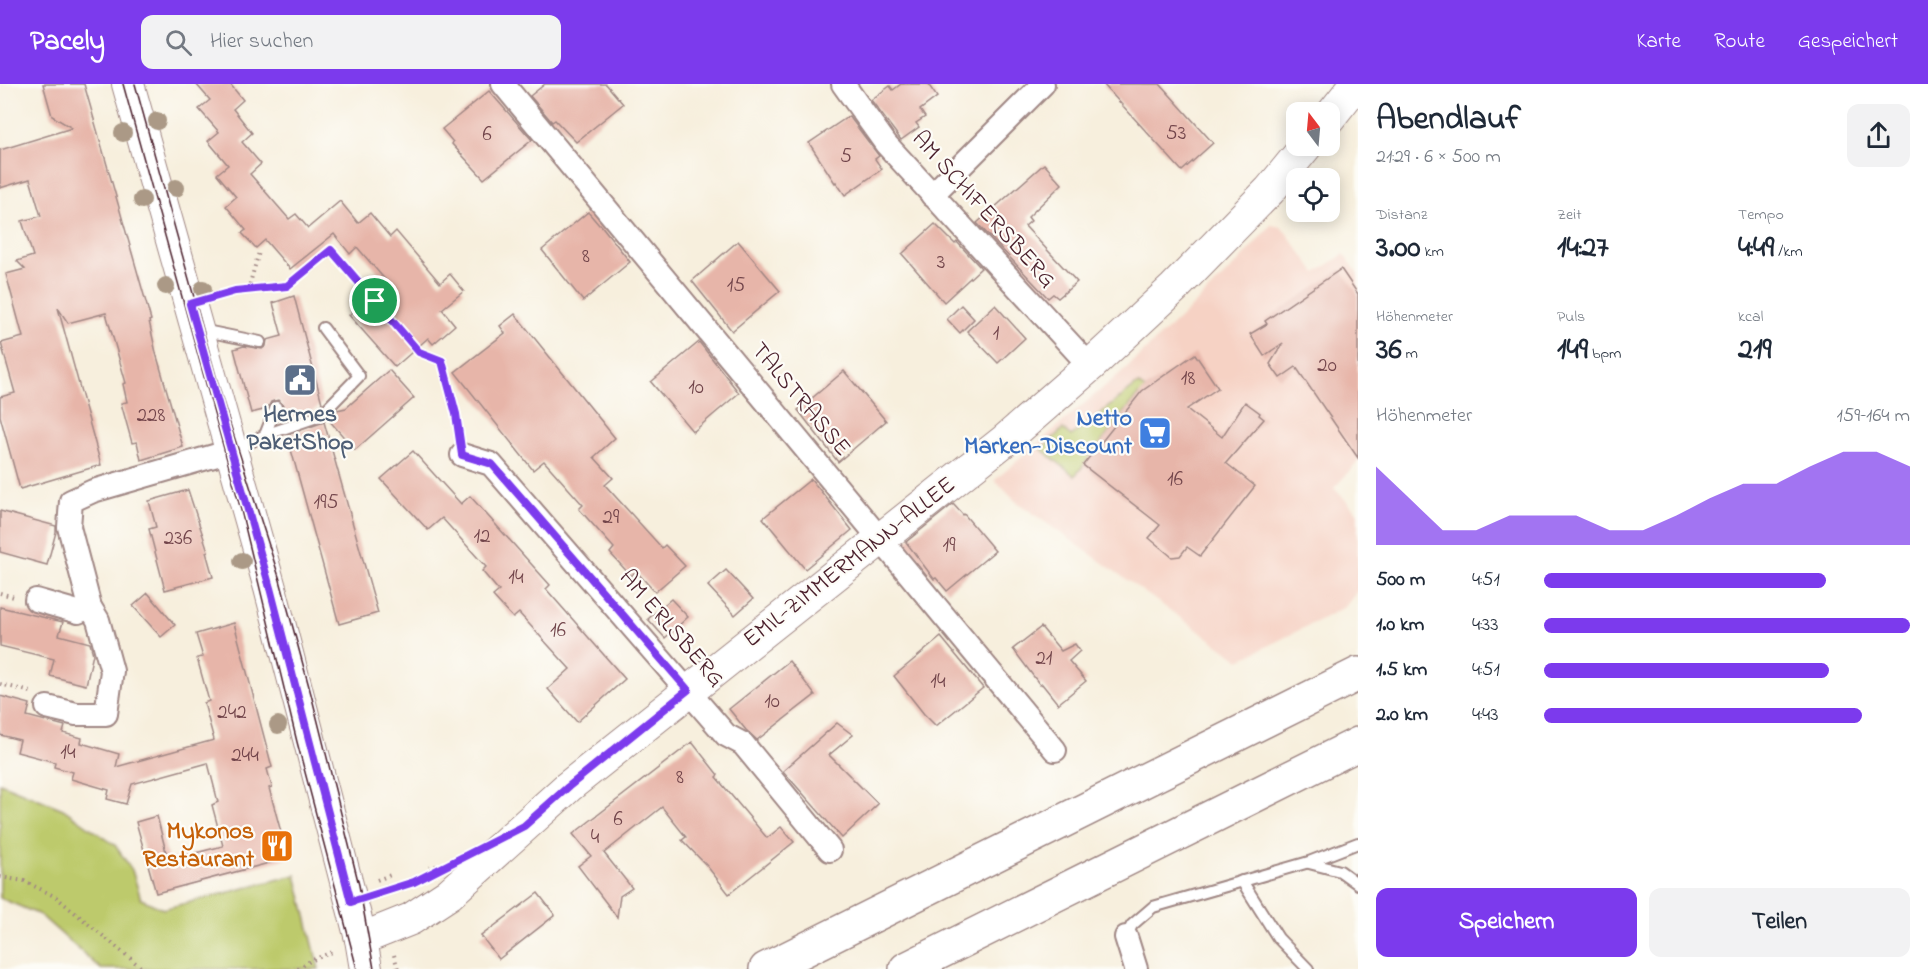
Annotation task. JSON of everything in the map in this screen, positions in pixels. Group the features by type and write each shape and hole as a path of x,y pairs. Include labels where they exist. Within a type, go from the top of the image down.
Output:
{"highway":[{"path":"765,969 1358,674"},
{"path":"906,969 1358,744"}],"main road":[{"path":"128,84 270,588 363,954"},
{"name":"EMIL-ZIMMERMANN-ALLEE","path":"363,954 449,894 568,787 1004,441 1174,288 1270,190 1298,156"}],"street":[{"name":"TALSTRASSE","path":"503,84 1055,750"},
{"name":"AM SCHIFERSBERG","path":"843,84 886,144 1090,366"},
{"path":"932,195 1043,84"},
{"path":"47,707 76,714 106,714 112,670 98,620 90,607 69,527 71,501 93,491 231,451"},
{"name":"AM ERLSBERG","path":"462,455 492,464 726,735 744,744 830,850"},
{"path":"36,600 78,612 90,607"},
{"path":"1126,937 1136,969"}],"lane":[{"path":"193,316 260,342"},
{"path":"231,451 265,435 320,416 359,376 323,328"},
{"path":"265,435 276,407"},
{"path":"1126,937 1132,925 1153,908 1308,862 1358,843"},
{"path":"1308,862 1340,871 1358,884"},
{"path":"1242,881 1278,938 1308,969"}],"path":[{"path":"193,316 235,291 287,286 331,250 419,352 442,361 456,414 462,455"},
{"path":"248,290 259,252"},
{"path":"0,684 38,693 47,707"},
{"path":"433,872 450,863"},
{"path":"376,880 393,874"},
{"path":"0,877 24,882 56,897 143,969"},
{"path":"351,902 419,879"},
{"path":"298,969 310,961"}],"shaded area":[{"path":"1271,225 1282,227 1316,273 1344,254 1358,274 1358,462 1334,488 1358,513 1358,590 1345,607 1240,660 1014,500 995,480 1125,369 1238,262"}],"green space":[{"path":"1138,384 1150,393 1145,399 1138,395 1075,476 1041,449 1063,429 1071,436"},
{"path":"0,783 63,809 115,845 132,870 141,899 163,909 296,875 319,969 101,969 40,915 0,898"}],"building":[{"path":"43,84 84,84 151,320 149,321 156,353 183,447 141,460 137,442 132,443 121,403 127,402 123,384 126,383 106,313 68,323 58,308 101,465 20,489 0,416 0,397 15,393 1,343 23,337 6,274 25,269 17,261 33,256 22,221 41,216 30,179 0,188 0,150 72,128 52,116"},
{"path":"196,84 230,84 243,100 233,109 252,133 242,142 261,164 250,174 289,219 296,214 308,228 340,201 358,223 370,213 390,237 396,231 440,283 450,274 464,291 442,309 455,325 433,344 428,338 395,367 349,315 387,282 357,247 350,254 334,234 290,269 265,240 256,248 242,233 246,230 226,206 236,197 217,174 228,165 208,141 219,132 199,109 210,100"},
{"path":"545,84 606,84 623,104 576,142 555,120 552,122 530,96"},
{"path":"901,84 928,84 937,97 920,110 925,117 916,123 919,127 901,140 871,100 890,86 893,90"},
{"path":"1103,84 1160,84 1213,143 1182,171"},
{"path":"489,91 532,140 484,179 452,144 453,142 442,129"},
{"path":"849,116 879,156 875,159 882,169 845,195 809,143"},
{"path":"1044,164 1062,184 1028,217 1031,221 1025,226 1077,282 1058,298 1053,294 1048,298 977,223"},
{"path":"588,212 630,262 583,301 542,250"},
{"path":"935,224 955,244 957,242 981,268 944,302 902,254"},
{"path":"738,241 780,291 732,331 692,281"},
{"path":"1341,269 1358,294 1358,458 1296,367 1280,378 1270,364 1283,343 1264,356 1250,334 1267,324 1265,321"},
{"path":"294,296 322,403 316,409 284,421 283,405 278,400 271,402 267,409 251,413 234,349 244,346 262,349 266,346 267,340 282,336 273,303"},
{"path":"961,305 974,319 960,333 947,319"},
{"path":"995,305 1025,338 998,363 967,331"},
{"path":"515,314 615,438 594,457 613,478 605,485 662,548 665,545 685,566 655,592 636,571 631,576 610,553 614,548 579,509 583,505 544,461 533,470 455,372 505,333 500,326"},
{"path":"699,342 739,393 693,432 651,382"},
{"path":"1195,354 1218,388 1187,409 1222,437 1245,402 1260,413 1259,415 1264,419 1226,463 1255,486 1200,556 1187,547 1180,556 1172,557 1149,538 1160,525 1083,465 1142,391"},
{"path":"389,370 414,398 355,450 328,419 337,410 346,408"},
{"path":"844,371 886,421 838,462 798,410"},
{"path":"324,422 378,613 339,624 287,435"},
{"path":"413,451 461,504 470,496 550,585 546,589 625,679 577,722 548,689 570,669 519,613 513,618 493,596 499,591 482,571 486,567 442,518 428,530 381,479"},
{"path":"811,479 852,530 805,569 763,518"},
{"path":"188,490 208,551 206,552 213,577 165,590 149,529 156,527 149,501"},
{"path":"953,504 995,551 947,591 936,578 934,579 906,542"},
{"path":"0,511 56,526 47,565 0,552"},
{"path":"726,570 753,599 735,615 708,586"},
{"path":"148,593 175,625 161,637 133,606"},
{"path":"671,599 688,617 665,638 648,619"},
{"path":"0,607 63,622 59,635 90,643 93,654 86,685 50,676 54,659 0,646"},
{"path":"234,623 272,767 267,769 272,787 269,788 288,858 156,893 136,822 157,816 168,860 223,846 212,805 218,802 208,763 132,784 126,804 107,799 109,790 71,779 73,772 54,767 55,762 17,752 20,740 0,735 0,696 30,704 27,716 65,726 63,733 82,738 81,743 119,754 116,767 214,740 204,703 209,701 197,658 203,657 196,634"},
{"path":"1041,627 1061,651 1075,644 1080,651 1069,661 1086,681 1058,704 1042,684 1040,685 1013,649"},
{"path":"941,637 983,688 936,726 894,676"},
{"path":"789,661 815,695 757,740 729,709"},
{"path":"837,723 853,735 829,755 878,804 842,838 783,771"},
{"path":"692,742 718,775 716,777 767,838 781,827 794,842 729,894 682,840 686,837 662,807 604,853 632,888 620,896 617,917 578,866 591,856 573,834"},
{"path":"538,893 555,915 499,959 481,936"}],"tram line":[{"path":"123,84 241,510 297,742 357,969"},
{"path":"135,84 223,402 280,580 311,694 359,885 374,969"}],"place":[{"name":"Hermes PaketShop","path":"300,380"},
{"name":"Netto Marken-Discount","path":"1155,433"},
{"name":"Mykonos Restaurant","path":"277,846"}],"route":[{"path":"331,250 375,301 419,352 442,361 456,414 462,455 492,464 688,690 568,787 524,826 414,882 351,902 270,588 190,304 235,291 287,286 331,250"}]}
